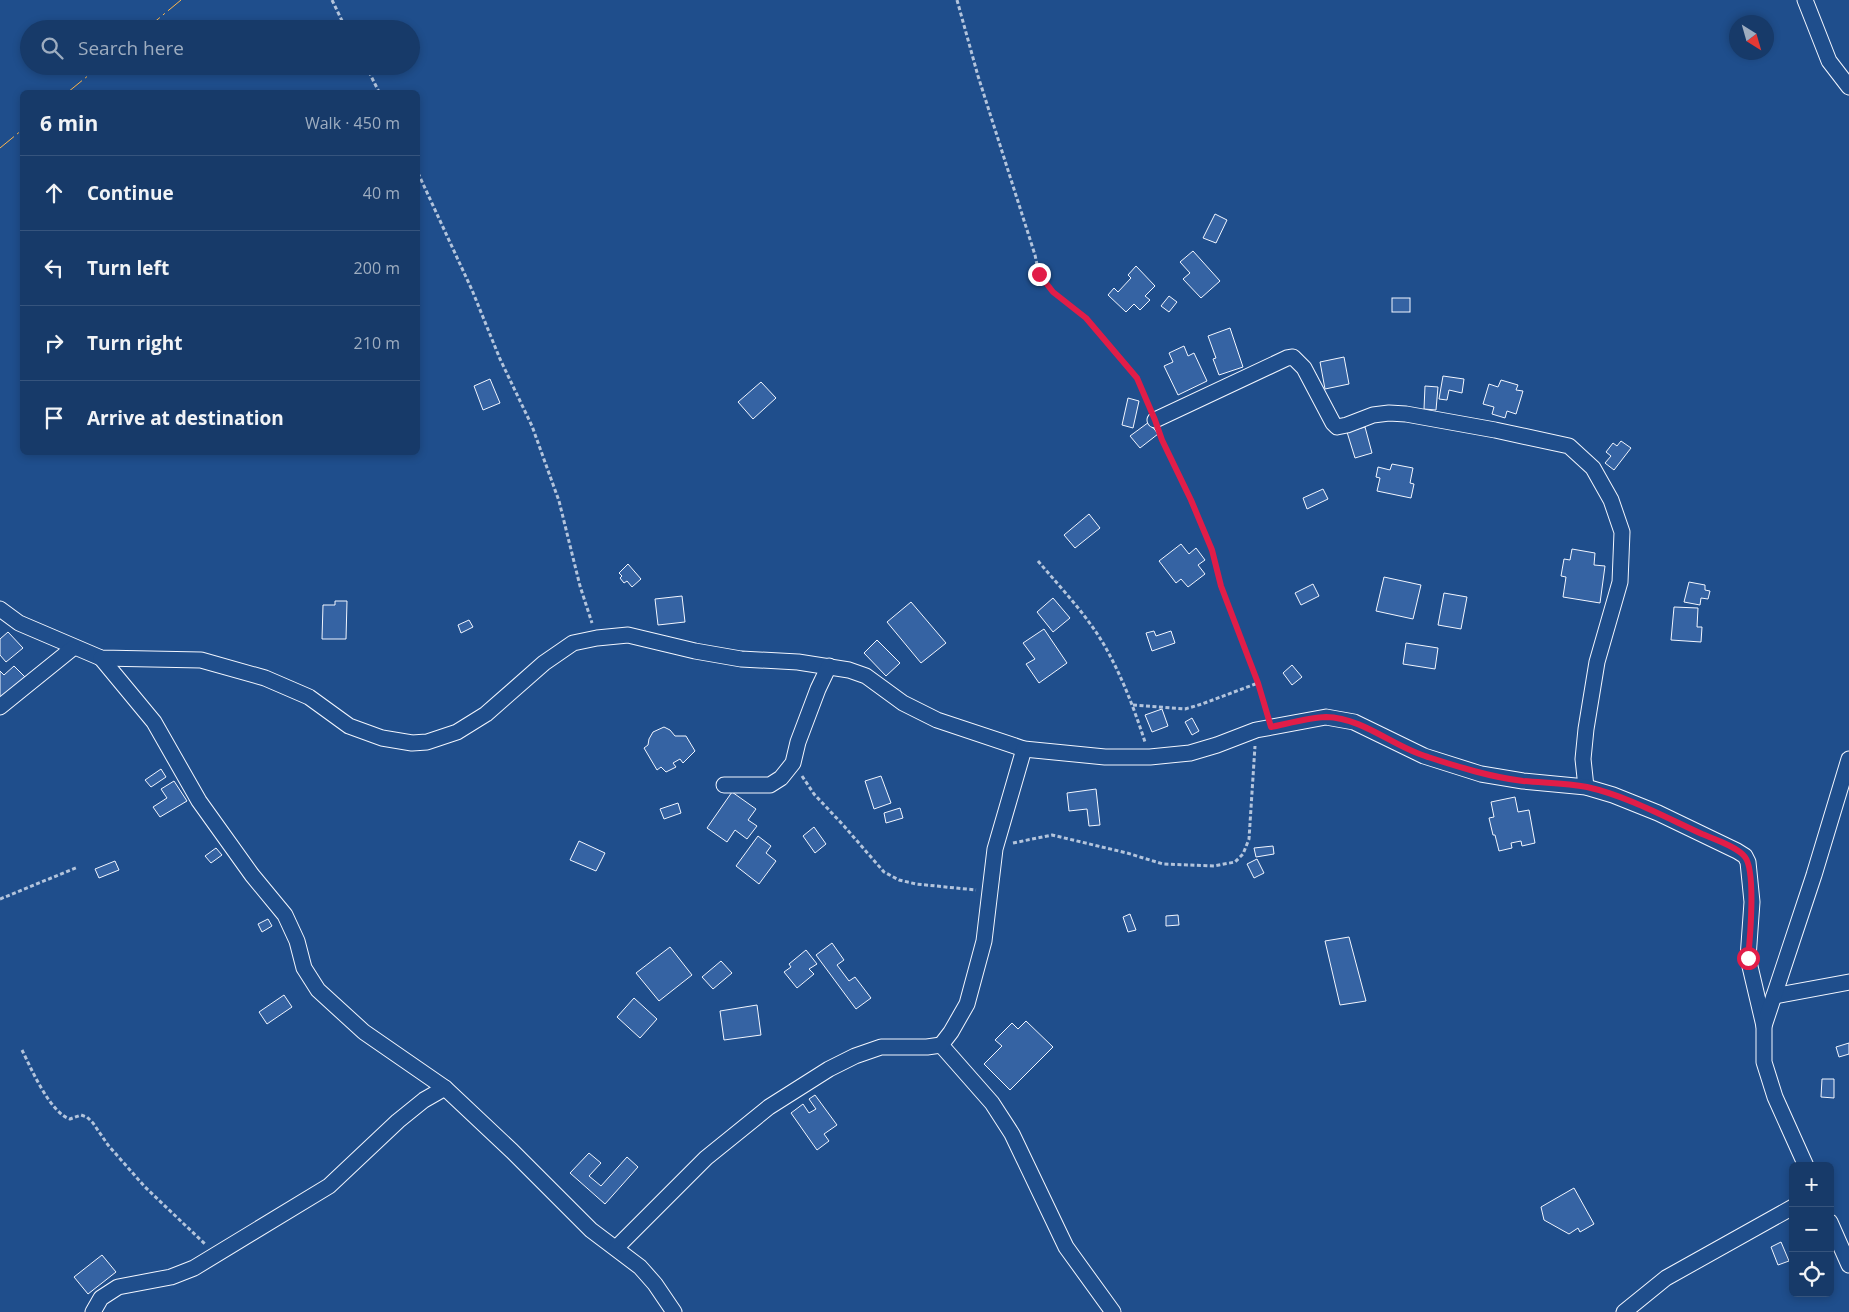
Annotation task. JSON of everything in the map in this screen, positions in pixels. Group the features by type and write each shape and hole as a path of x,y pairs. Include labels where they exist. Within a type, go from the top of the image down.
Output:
{"street":[{"path":"1805,0 1829,61 1849,88"},
{"path":"1155,420 1292,357 1304,368 1333,423 1337,426 1348,425 1372,415 1389,412 1495,430 1569,446 1593,468 1611,500 1622,532 1620,582 1597,662 1586,728 1583,759 1586,787"},
{"path":"0,609 19,623 74,648 102,658 201,660 265,678 309,697 349,726 382,738 412,743 428,742 456,732 486,714 519,687 544,663 573,643 628,635 695,651 741,659 798,662 828,666 866,676 903,703 937,720 1024,749 1105,756 1150,757 1190,753 1264,729 1326,717 1354,722 1424,756 1481,774 1523,781 1586,787 1613,795 1658,813 1745,856 1748,862 1752,902 1748,958 1764,1026 1764,1062 1775,1098 1804,1162"},
{"path":"0,708 74,648"},
{"path":"102,658 154,722 199,801 252,875 285,915 297,941 304,968 318,990 364,1032 445,1088 519,1157 591,1230 640,1267 674,1312"},
{"path":"724,785 770,786 781,778 793,763 798,742 828,666"},
{"path":"616,1248 706,1158 769,1107 829,1069 855,1056 881,1046 927,1047 941,1045 952,1032 967,1004 984,941 995,849 1024,749"},
{"path":"1764,1026 1814,875 1849,760"},
{"path":"1774,996 1849,982"},
{"path":"941,1045 992,1103 1002,1118 1012,1134 1066,1247 1113,1312"},
{"path":"93,1312 100,1298 118,1287 171,1277 194,1268 329,1186 404,1116 424,1100 445,1088"},
{"path":"1624,1312 1666,1278 1789,1209"},
{"path":"1834,1231 1849,1265"}],"path":[{"path":"332,0 342,20"},
{"path":"957,0 978,76 1039,274 1053,292 1086,318 1137,378 1162,440 1191,500 1212,550 1221,586 1258,683 1264,729 1249,839 1243,854 1235,862 1214,866 1163,864 1052,835 1025,840 995,849"},
{"path":"370,75 378,90"},
{"path":"420,177 472,290 500,359 532,426 559,501 580,586 598,638"},
{"path":"1038,561 1068,596 1102,642 1133,705 1150,757"},
{"path":"1133,705 1185,709 1258,683"},
{"path":"793,763 814,794 884,872 899,880 916,884 990,891"},
{"path":"0,899 78,868"},
{"path":"22,1050 39,1085 61,1113 70,1119 81,1115 87,1117 108,1145 145,1187 216,1255"}],"building":[{"path":"1215,214 1227,220 1216,243 1203,238"},
{"path":"1193,251 1220,281 1201,298 1183,279 1190,273 1180,262"},
{"path":"1136,266 1155,286 1145,296 1150,300 1140,310 1134,304 1126,312 1108,295 1114,288 1118,292 1131,278 1128,275"},
{"path":"1169,296 1177,302 1169,312 1161,306"},
{"path":"1392,298 1410,298 1410,312 1392,312"},
{"path":"1230,328 1243,367 1219,375 1213,359 1216,358 1208,336"},
{"path":"1184,346 1188,356 1194,353 1207,381 1178,395 1164,366 1173,362 1169,353"},
{"path":"1344,357 1349,384 1325,389 1320,362"},
{"path":"1443,376 1464,379 1462,393 1449,390 1447,400 1439,399"},
{"path":"490,379 500,403 483,410 474,386"},
{"path":"1501,380 1518,385 1516,390 1523,391 1516,414 1507,411 1505,418 1492,414 1494,407 1483,404 1489,384 1498,387"},
{"path":"761,382 776,398 753,419 738,402"},
{"path":"1425,386 1438,387 1436,410 1424,409"},
{"path":"1128,398 1139,401 1133,428 1122,425"},
{"path":"1149,422 1158,434 1140,448 1130,436"},
{"path":"1365,427 1372,453 1355,458 1347,432"},
{"path":"1621,441 1631,448 1614,470 1605,463 1611,456 1606,452 1613,443 1617,446"},
{"path":"1392,464 1413,468 1410,483 1414,484 1411,498 1377,491 1380,478 1376,477 1378,467 1390,470"},
{"path":"1323,489 1328,499 1307,509 1303,498"},
{"path":"1089,514 1100,528 1075,548 1064,535"},
{"path":"1181,544 1189,554 1196,548 1205,560 1198,565 1205,574 1188,587 1181,579 1176,583 1159,561"},
{"path":"1572,549 1595,553 1594,565 1605,566 1600,603 1563,597 1566,577 1561,576 1564,559 1570,560"},
{"path":"628,564 641,579 632,587 627,581 624,583 619,573"},
{"path":"1384,577 1421,585 1413,619 1376,611"},
{"path":"1689,582 1705,585 1705,590 1710,591 1708,599 1701,598 1700,605 1684,602"},
{"path":"1313,584 1319,596 1301,605 1295,593"},
{"path":"1444,593 1467,597 1461,629 1438,625"},
{"path":"682,596 685,622 658,625 655,599"},
{"path":"1053,598 1070,618 1053,632 1037,612"},
{"path":"335,601 347,601 346,639 322,639 323,605 335,605"},
{"path":"911,602 946,643 921,663 887,622"},
{"path":"1674,607 1698,608 1697,627 1702,627 1701,642 1671,640"},
{"path":"469,620 473,627 461,633 458,625"},
{"path":"1044,629 1067,663 1039,683 1026,664 1035,659 1023,643"},
{"path":"1154,631 1156,636 1171,631 1175,643 1152,651 1146,633"},
{"path":"8,632 23,648 6,662 0,655 0,639"},
{"path":"877,640 900,663 886,676 864,653"},
{"path":"1406,643 1438,648 1435,669 1403,664"},
{"path":"1292,665 1302,677 1292,685 1283,673"},
{"path":"14,666 25,677 0,701 0,671 4,675"},
{"path":"1162,709 1168,726 1152,732 1145,715"},
{"path":"1192,718 1199,731 1192,735 1185,722"},
{"path":"664,727 675,736 686,736 695,751 683,763 680,759 673,763 676,767 666,772 661,767 657,770 644,748 648,745 653,732"},
{"path":"161,769 166,777 151,787 145,780"},
{"path":"881,776 891,803 874,809 865,781"},
{"path":"174,781 187,801 160,817 153,807 167,798 161,789"},
{"path":"1096,789 1100,825 1089,826 1087,809 1069,811 1067,793"},
{"path":"732,792 756,809 748,820 757,826 747,839 735,830 727,842 707,828"},
{"path":"1515,797 1518,812 1529,810 1535,843 1522,846 1521,841 1511,843 1512,848 1499,851 1489,818 1494,817 1491,802"},
{"path":"678,803 681,813 664,819 660,809"},
{"path":"900,808 903,818 886,823 884,813"},
{"path":"814,827 826,844 815,853 803,836"},
{"path":"758,836 771,846 766,853 776,861 759,884 736,866"},
{"path":"579,841 605,853 596,871 570,860"},
{"path":"1273,846 1274,854 1256,857 1254,848"},
{"path":"216,848 222,855 211,863 205,856"},
{"path":"1257,859 1264,873 1254,878 1247,864"},
{"path":"115,861 119,870 99,878 95,869"},
{"path":"1130,914 1136,930 1128,932 1123,917"},
{"path":"1178,915 1179,925 1166,926 1166,916"},
{"path":"268,919 272,926 262,932 258,924"},
{"path":"1349,937 1366,1001 1340,1005 1325,941"},
{"path":"832,943 844,960 837,965 849,981 855,977 871,998 856,1009 816,955"},
{"path":"670,947 692,975 659,1001 636,973"},
{"path":"806,950 817,964 809,969 814,974 797,988 784,972 791,967 789,964"},
{"path":"721,961 732,973 713,989 702,977"},
{"path":"284,995 292,1007 267,1024 259,1012"},
{"path":"634,998 657,1019 640,1038 617,1017"},
{"path":"757,1005 761,1035 724,1040 720,1011"},
{"path":"1026,1021 1053,1047 1010,1090 984,1064 1002,1046 995,1040 1012,1023 1018,1029"},
{"path":"1849,1043 1849,1054 1839,1057 1836,1047"},
{"path":"1822,1079 1834,1079 1834,1098 1821,1097"},
{"path":"815,1095 837,1125 824,1134 829,1141 817,1150 791,1113 803,1104 809,1113 816,1109 809,1099"},
{"path":"589,1153 601,1163 589,1176 601,1186 627,1157 638,1167 605,1204 570,1173"},
{"path":"1574,1188 1594,1224 1580,1232 1578,1228 1569,1234 1544,1220 1541,1207"},
{"path":"1781,1242 1789,1261 1778,1265 1771,1247"},
{"path":"102,1255 116,1272 88,1294 74,1277"}],"power":[{"path":"157,20 181,0"},
{"path":"70,90 89,75"},
{"path":"0,148 20,132"}],"route":[{"path":"1039,274 1053,292 1086,318 1137,378 1162,440 1191,500 1212,550 1221,586 1258,683 1271,727 1326,717 1354,722 1424,756 1481,774 1523,781 1586,787 1613,795 1658,813 1717,841 1745,856 1748,862 1752,902 1748,958"}]}
